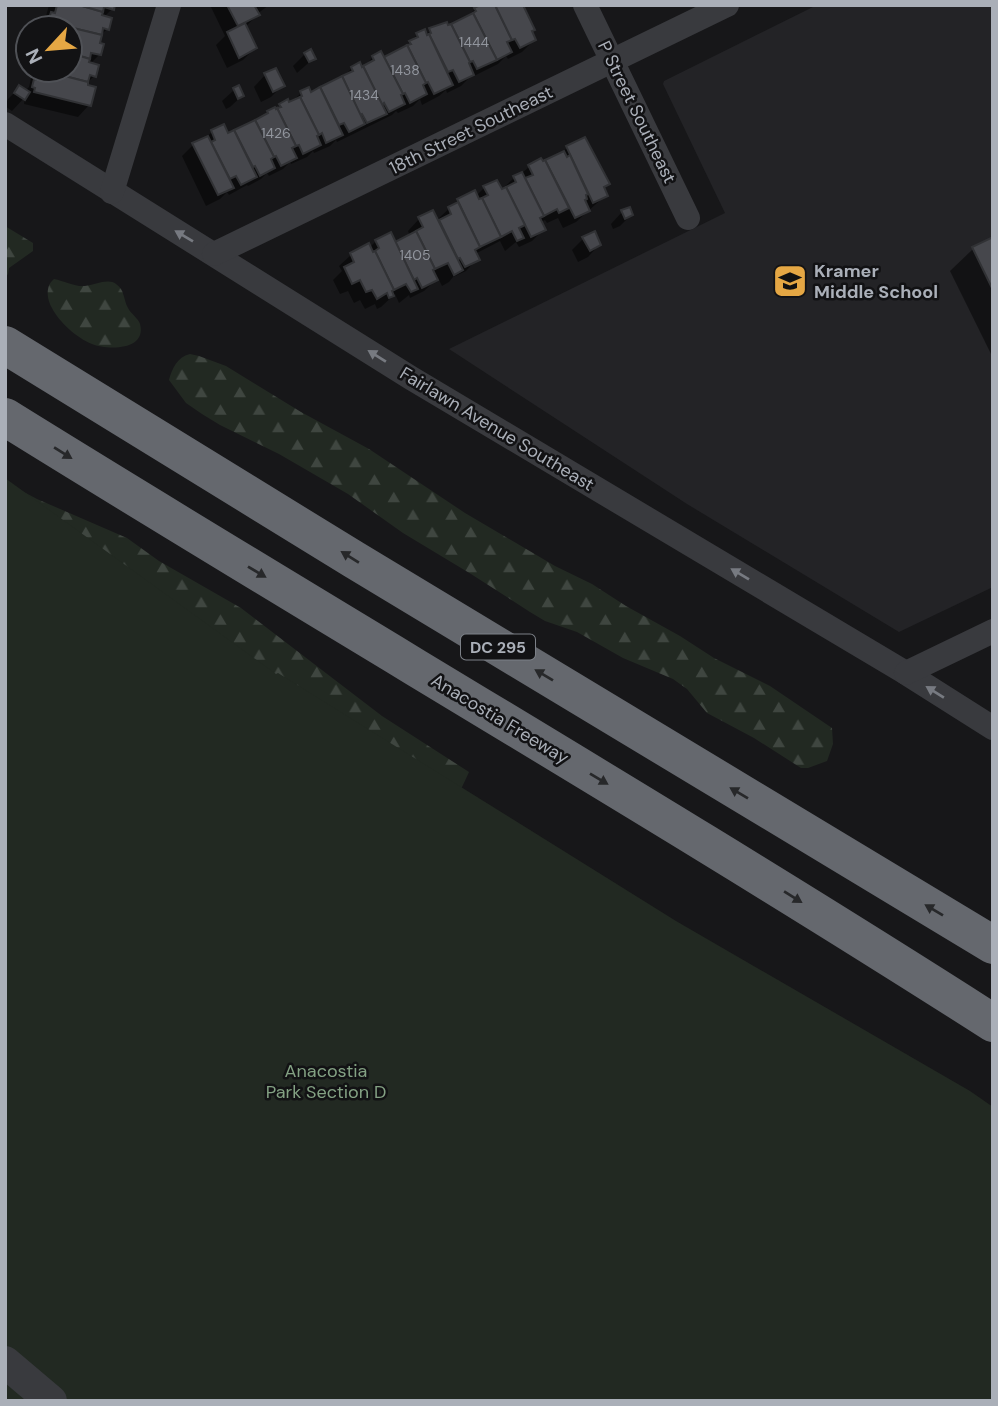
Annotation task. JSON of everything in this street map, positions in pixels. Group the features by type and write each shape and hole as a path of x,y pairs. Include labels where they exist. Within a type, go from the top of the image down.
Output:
{"highway":[{"name":"DC 295","path":"5,345 432,608 993,945"},
{"name":"Anacostia Freeway","path":"5,417 866,942 993,1023"},
{"path":"866,942 993,1036"}],"street":[{"path":"112,192 169,5"},
{"name":"P Street Southeast","path":"585,5 688,218"},
{"name":"18th Street Southeast","path":"214,254 727,5"},
{"name":"Fairlawn Avenue Southeast","path":"5,124 411,378 993,728"},
{"path":"905,673 993,631"},
{"path":"5,1362 51,1401"}],"shaded area":[{"name":"Kramer Middle School","path":"817,5 993,5 993,587 899,632 687,504 449,349 725,213 663,84 664,81"}],"green space":[{"path":"5,226 33,243 33,251 9,268 5,278"},
{"path":"54,279 81,286 113,282 119,286 126,305 140,324 141,333 138,339 132,344 107,347 92,344 75,334 59,319 50,304 48,289"},
{"path":"190,354 226,366 301,412 369,449 465,513 555,566 592,584 714,658 770,686 832,728 833,744 827,761 801,768 754,738 707,713 687,689 673,679 623,658 577,632 545,621 403,533 348,494 202,414 186,403 169,380 178,361"},
{"name":"Anacostia Park Section D","path":"5,478 276,674 676,921 970,1091 993,1107 993,1401 5,1401"},
{"path":"5,482 37,499 127,538 159,561 241,608 382,716 469,772 447,819"}],"building":[{"path":"57,5 79,5 103,12 102,15 112,18 109,30 103,28 102,35 84,31 84,14 50,14 55,13"},
{"path":"79,5 115,5 114,10 104,7 103,12"},
{"path":"227,5 254,5 260,15 238,26"},
{"path":"480,5 495,5 512,40 507,42 512,52 497,60 473,13 476,11 474,8"},
{"path":"495,5 523,5 535,30 532,31 536,40 520,48 515,39 512,40"},
{"path":"473,13 497,60 477,69 473,61 470,62 451,24"},
{"path":"447,22 448,25 451,24 474,75 459,82 453,70 448,72 429,34 429,28"},
{"path":"245,23 257,48 239,58 227,32"},
{"path":"425,29 453,85 434,94 407,45 418,37 416,33"},
{"path":"84,31 102,35 100,43 104,44 101,55 91,53 90,59 84,57"},
{"path":"407,45 426,83 423,85 427,94 410,103 384,57"},
{"path":"311,49 316,59 309,62 304,53"},
{"path":"381,51 403,94 401,95 405,104 389,112 384,103 382,105 363,66 374,60 372,56"},
{"path":"84,57 99,65 96,77 90,75 88,82 84,81"},
{"path":"360,62 387,114 367,123 362,114 360,115 342,76 353,71 351,67"},
{"path":"276,68 285,86 273,92 264,73"},
{"path":"342,76 365,124 349,132 344,123 339,125 320,87"},
{"path":"84,81 96,87 91,106 34,92 35,88 32,87 33,84 84,84"},
{"path":"19,85 30,92 25,100 14,93"},
{"path":"239,85 244,96 238,99 233,88"},
{"path":"309,87 311,92 320,87 343,135 326,143 322,133 319,135 300,97 300,91"},
{"path":"300,97 319,135 317,136 321,145 303,154 299,145 296,146 277,108 288,99 289,102"},
{"path":"275,107 296,146 292,148 297,158 281,166 255,120"},
{"path":"255,120 274,157 271,159 275,168 260,176 234,130"},
{"path":"224,124 228,133 234,130 257,177 241,185 236,176 230,179 211,142 215,140 211,130"},
{"path":"208,136 234,188 218,195 192,143"},
{"path":"585,137 610,184 604,187 608,196 593,203 566,146"},
{"path":"564,151 567,157 570,155 588,194 585,200 590,211 575,218 545,160"},
{"path":"541,158 545,160 569,208 559,213 557,209 544,216 525,178 533,175 528,165"},
{"path":"522,172 544,216 540,218 546,230 531,237 506,187 516,182 513,176"},
{"path":"497,180 502,189 506,187 525,225 519,228 524,238 517,241 512,231 501,237 482,198 488,195 483,186"},
{"path":"475,190 479,199 482,198 501,237 480,247 457,199"},
{"path":"458,202 480,247 475,250 480,260 465,267 460,258 458,259 439,220 451,214 448,207"},
{"path":"630,207 633,215 625,219 621,210"},
{"path":"433,210 463,270 454,275 448,263 435,269 416,231 423,227 418,217"},
{"path":"416,231 438,280 422,288 417,278 414,280 395,242"},
{"path":"595,231 601,245 590,251 582,237"},
{"path":"391,232 418,289 411,292 406,284 394,290 375,251 379,248 375,240"},
{"path":"993,237 993,290 972,247"},
{"path":"369,243 394,290 394,296 389,298 387,293 377,299 372,290 366,292 360,280 352,284 344,267 354,262 350,253"}],"place":[{"name":"Kramer Middle School","path":"790,281"}]}
